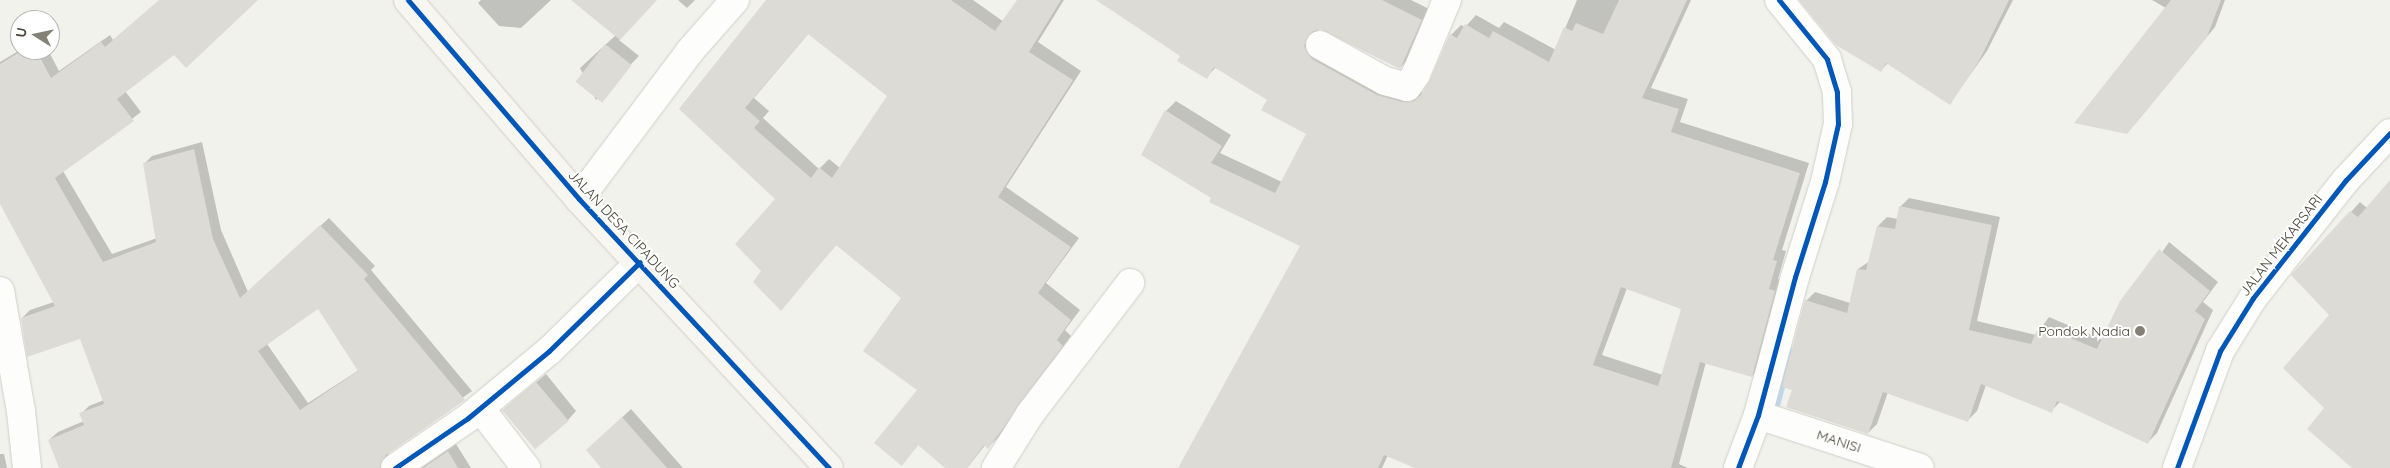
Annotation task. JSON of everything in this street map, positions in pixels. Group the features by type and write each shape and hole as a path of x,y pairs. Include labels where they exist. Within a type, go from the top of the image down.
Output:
{"street":[{"name":"JALAN DESA CIPADUNG","path":"408,0 579,199 640,262 829,468"},
{"path":"579,199 690,50 735,0"},
{"path":"1320,45 1384,81 1407,87 1416,74 1447,0"},
{"path":"1738,468 1758,415 1795,277 1825,182 1838,124 1837,92 1827,60 1779,0"},
{"name":"JALAN MEKARSARI","path":"2177,468 2220,351 2253,298 2346,180 2390,133"},
{"path":"395,468 480,408 549,351 640,262"},
{"path":"996,468 1030,414 1130,283"},
{"path":"0,291 21,411 27,468"},
{"path":"480,408 526,468"},
{"name":"MANISI","path":"1758,415 1920,468"}],"building":[{"path":"159,0 258,0 186,68 174,55 117,99 134,121 55,178 103,262 156,242 143,163 194,149 213,239 240,298 320,225 368,275 364,279 465,400 386,455 380,468 59,468 48,440 84,425 79,413 104,404 80,339 27,357 21,318 55,306 0,204 0,64 10,58 10,60 41,60 51,78 101,42 105,47","holes":["318,309 358,371 300,410 258,351"]},
{"path":"571,0 657,0 620,40"},
{"path":"766,0 951,0 995,31 1017,0 1061,0 1029,52 1073,80 998,197 1071,247 1038,293 1071,320 1057,340 1063,346 988,449 984,445 967,468 945,468 918,445 902,466 874,443 917,390 863,351 901,298 836,245 781,311 753,282 761,271 735,244 775,199 679,109","holes":["808,34 887,96 832,178 819,167 811,178 754,128 760,121 745,108"]},
{"path":"1096,0 1382,0 1422,20 1400,69 1320,29 1312,32 1304,46 1312,59 1377,95 1403,102 1413,101 1420,96 1430,80 1450,34 1457,38 1465,24 1489,38 1493,31 1549,62 1564,27 1572,31 1576,23 1603,34 1619,0 1687,0 1642,98 1679,109 1671,132 1800,173 1773,260 1777,261 1769,289 1775,291 1752,377 1700,362 1671,468 1415,468 1384,455 1378,468 1178,468 1300,246 1209,202 1211,198 1141,155 1165,110 1222,146 1211,163 1275,193 1306,134 1261,110 1267,100 1214,67 1207,79 1177,61 1180,56","holes":["1621,287 1681,309 1658,386 1593,365"]},
{"path":"1799,0 2009,0 1979,61 1950,105 1886,63 1881,72 1836,45"},
{"path":"2171,0 2221,0 2207,37 2127,134 2074,123"},
{"path":"605,44 632,65 602,103 575,82"},
{"path":"2390,180 2390,468 2352,468 2307,429 2324,408 2283,368 2329,315 2291,275 2350,211 2358,217"},
{"path":"1899,206 1992,225 1969,330 2031,344 2039,325 2097,349 2120,301 2159,249 2210,291 2195,311 2205,319 2148,444 2057,401 2052,413 1981,384 1968,422 1883,392 1868,434 1786,407 1792,390 1782,387 1805,300 1847,313 1857,269 1866,270 1877,226 1895,229"},
{"path":"536,382 569,421 535,449 502,410"},
{"path":"622,417 667,468 601,468 586,450"},
{"path":"448,451 458,468 423,468"}],"waterway":[{"path":"1775,402 1788,353"}],"cycle path":[{"path":"408,0 579,199 829,468"},
{"path":"1738,468 1758,415 1795,277 1825,182 1838,124 1837,92 1827,59 1779,0"},
{"path":"2177,468 2220,351 2253,298 2346,180 2390,133"},
{"path":"395,468 468,418 549,351 640,262"}],"place":[{"name":"Pondok Nadia","path":"2140,331"}]}
